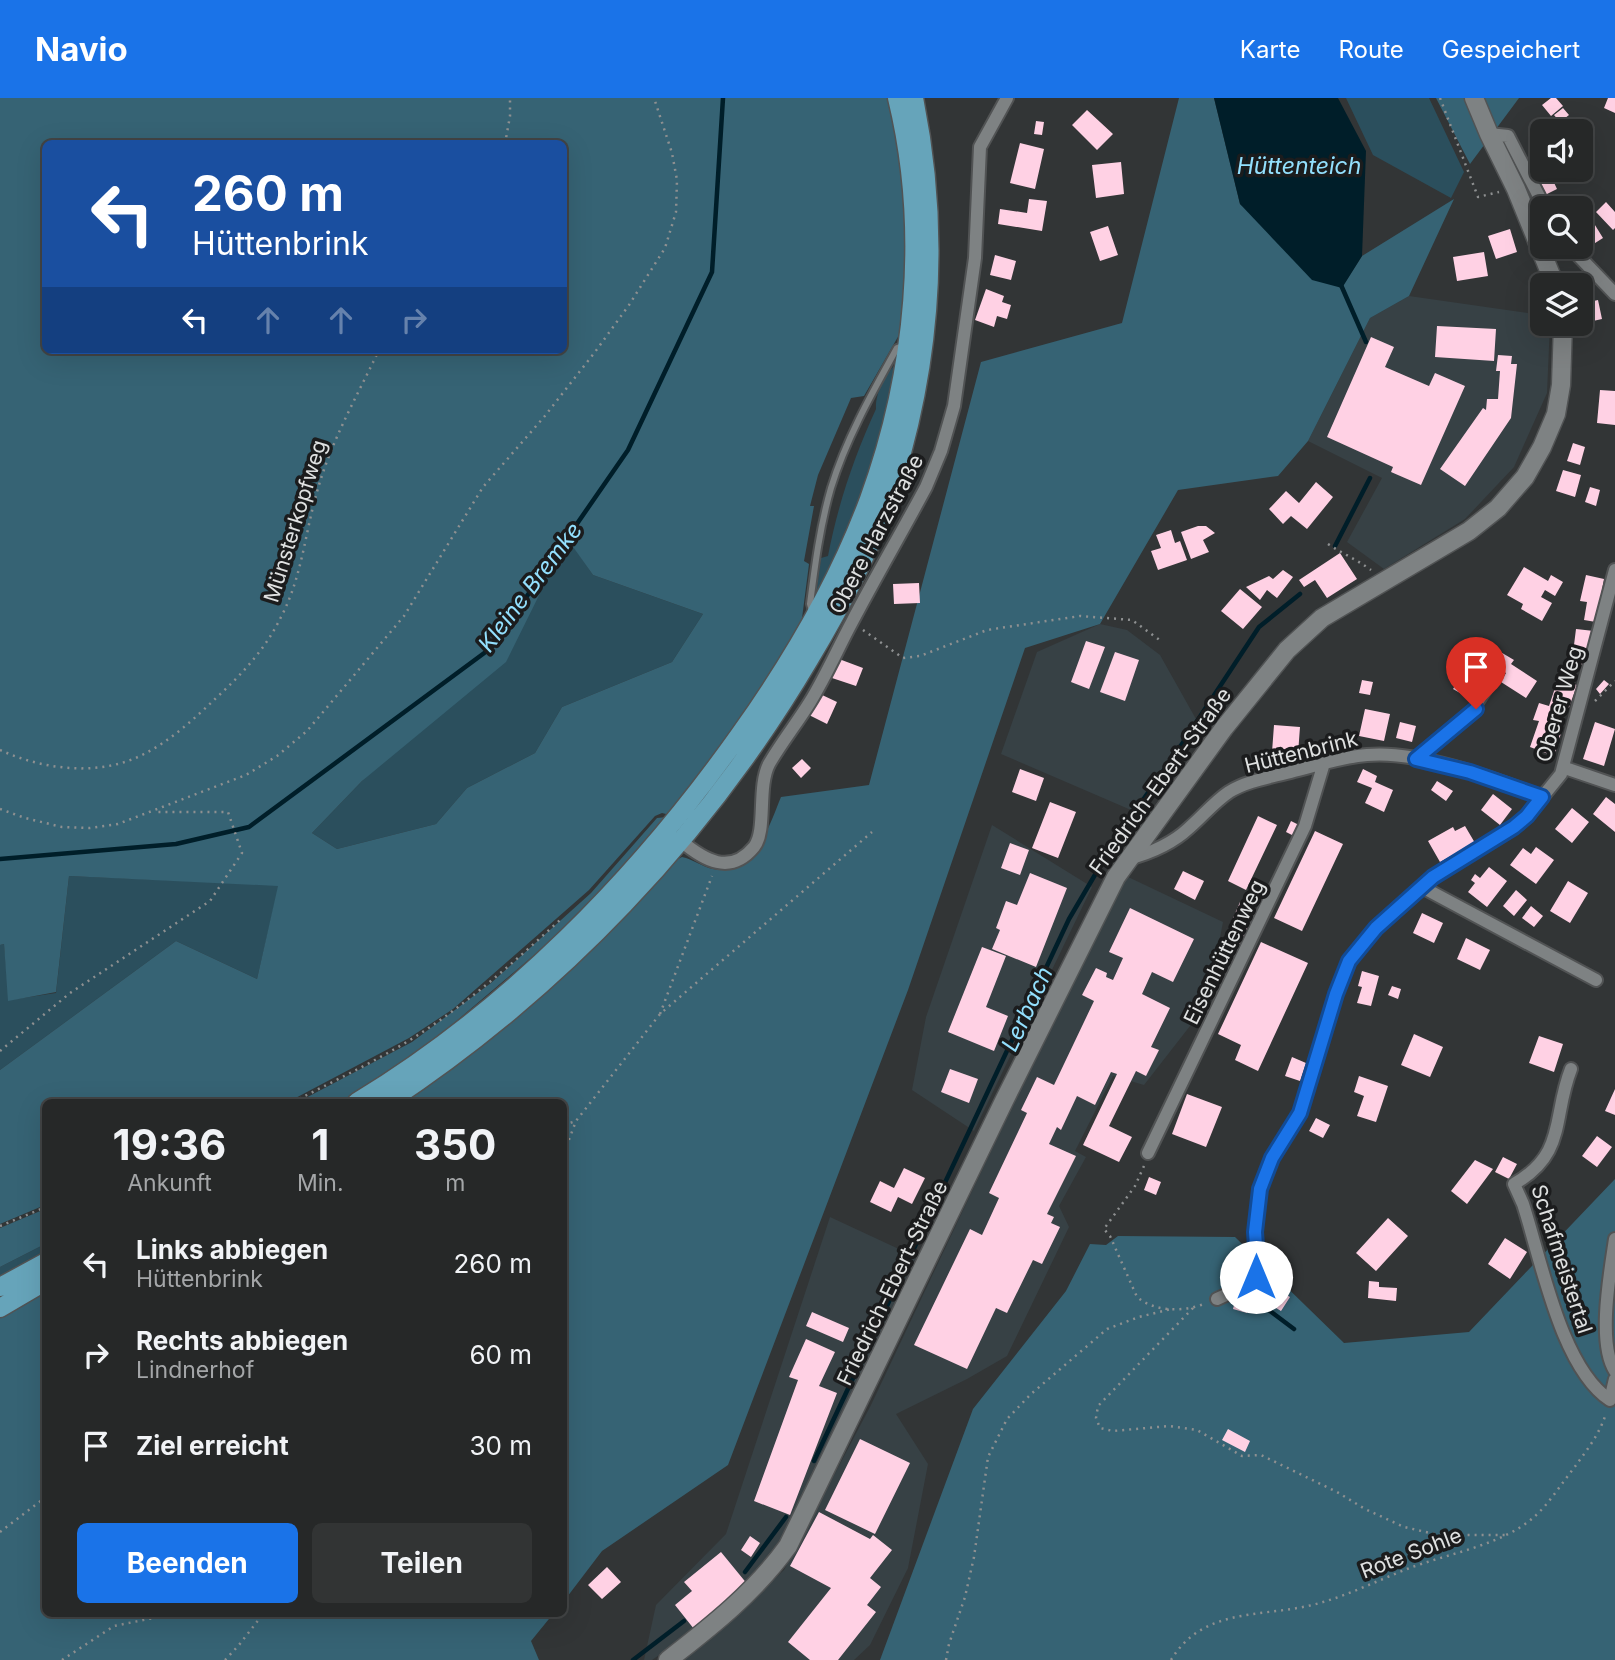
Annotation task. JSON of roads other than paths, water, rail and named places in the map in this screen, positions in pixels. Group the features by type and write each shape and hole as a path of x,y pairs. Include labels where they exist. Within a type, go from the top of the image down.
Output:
{"main road":[{"path":"361,1099 468,1024 540,962 634,869 699,790 759,707 814,619 850,545 868,500 893,418 908,344 914,268 913,212 906,145 897,98"},
{"path":"392,1099 477,1039 524,1000 612,916 681,841 730,780 774,716 828,628 866,551 894,482 919,383 929,302 930,210 923,142 914,98"},
{"path":"0,1287 42,1264"},
{"path":"0,1308 42,1283"}],"street":[{"name":"Obere Harzstraße","path":"681,841 701,857 717,863 729,862 743,856 754,847 761,836 760,804 768,767 811,701 851,622 926,487 954,406 975,258 980,147 1007,98"},
{"path":"1474,98 1516,189 1550,273"},
{"path":"1489,134 1508,136 1539,196"},
{"path":"1582,259 1615,293"},
{"name":"Friedrich-Ebert-Straße","path":"668,1660 759,1584 788,1546 1094,920 1128,859 1287,650 1322,618 1469,531 1498,508 1525,477 1556,414 1561,385 1563,336"},
{"name":"Oberer Weg","path":"1212,1301 1252,1283 1256,1277 1255,1232 1260,1189 1272,1158 1304,1102 1346,967 1376,928 1422,887 1440,872 1514,827 1527,816 1556,781 1563,767 1615,570"},
{"name":"Hüttenbrink","path":"1128,859 1154,851 1179,836 1232,790 1324,763 1366,755 1416,759 1470,772 1542,797"},
{"name":"Eisenhüttenweg","path":"1147,1153 1305,827 1324,763"},
{"path":"1568,769 1615,785"},
{"path":"1422,887 1596,980"},
{"name":"Schafmeistertal","path":"1571,1069 1562,1093 1556,1138 1531,1173 1514,1184 1565,1334 1582,1373 1599,1393 1610,1400 1615,1379"},
{"name":"Schafmeistertal","path":"1615,1239 1605,1342 1610,1364 1615,1371"}],"lane":[{"path":"814,619 810,604 816,560 826,508 839,464 897,348 908,344"},
{"path":"1416,759 1476,709 1492,686"}],"water":[{"name":"Hüttenteich","path":"1214,98 1338,98 1366,151 1362,256 1342,288 1312,280 1240,204"}],"waterway":[{"name":"Kleine Bremke","path":"0,859 176,844 249,827 491,648 628,450 712,272 723,98"},
{"name":"Lerbach","path":"1341,285 1366,342"},
{"name":"Lerbach","path":"1335,546 1370,478"},
{"name":"Lerbach","path":"814,1461 1069,919 1119,834 1259,627 1300,594"},
{"path":"1262,1305 1294,1329"},
{"name":"Lerbach","path":"745,1572 786,1517"},
{"name":"Lerbach","path":"633,1660 684,1621"}]}
